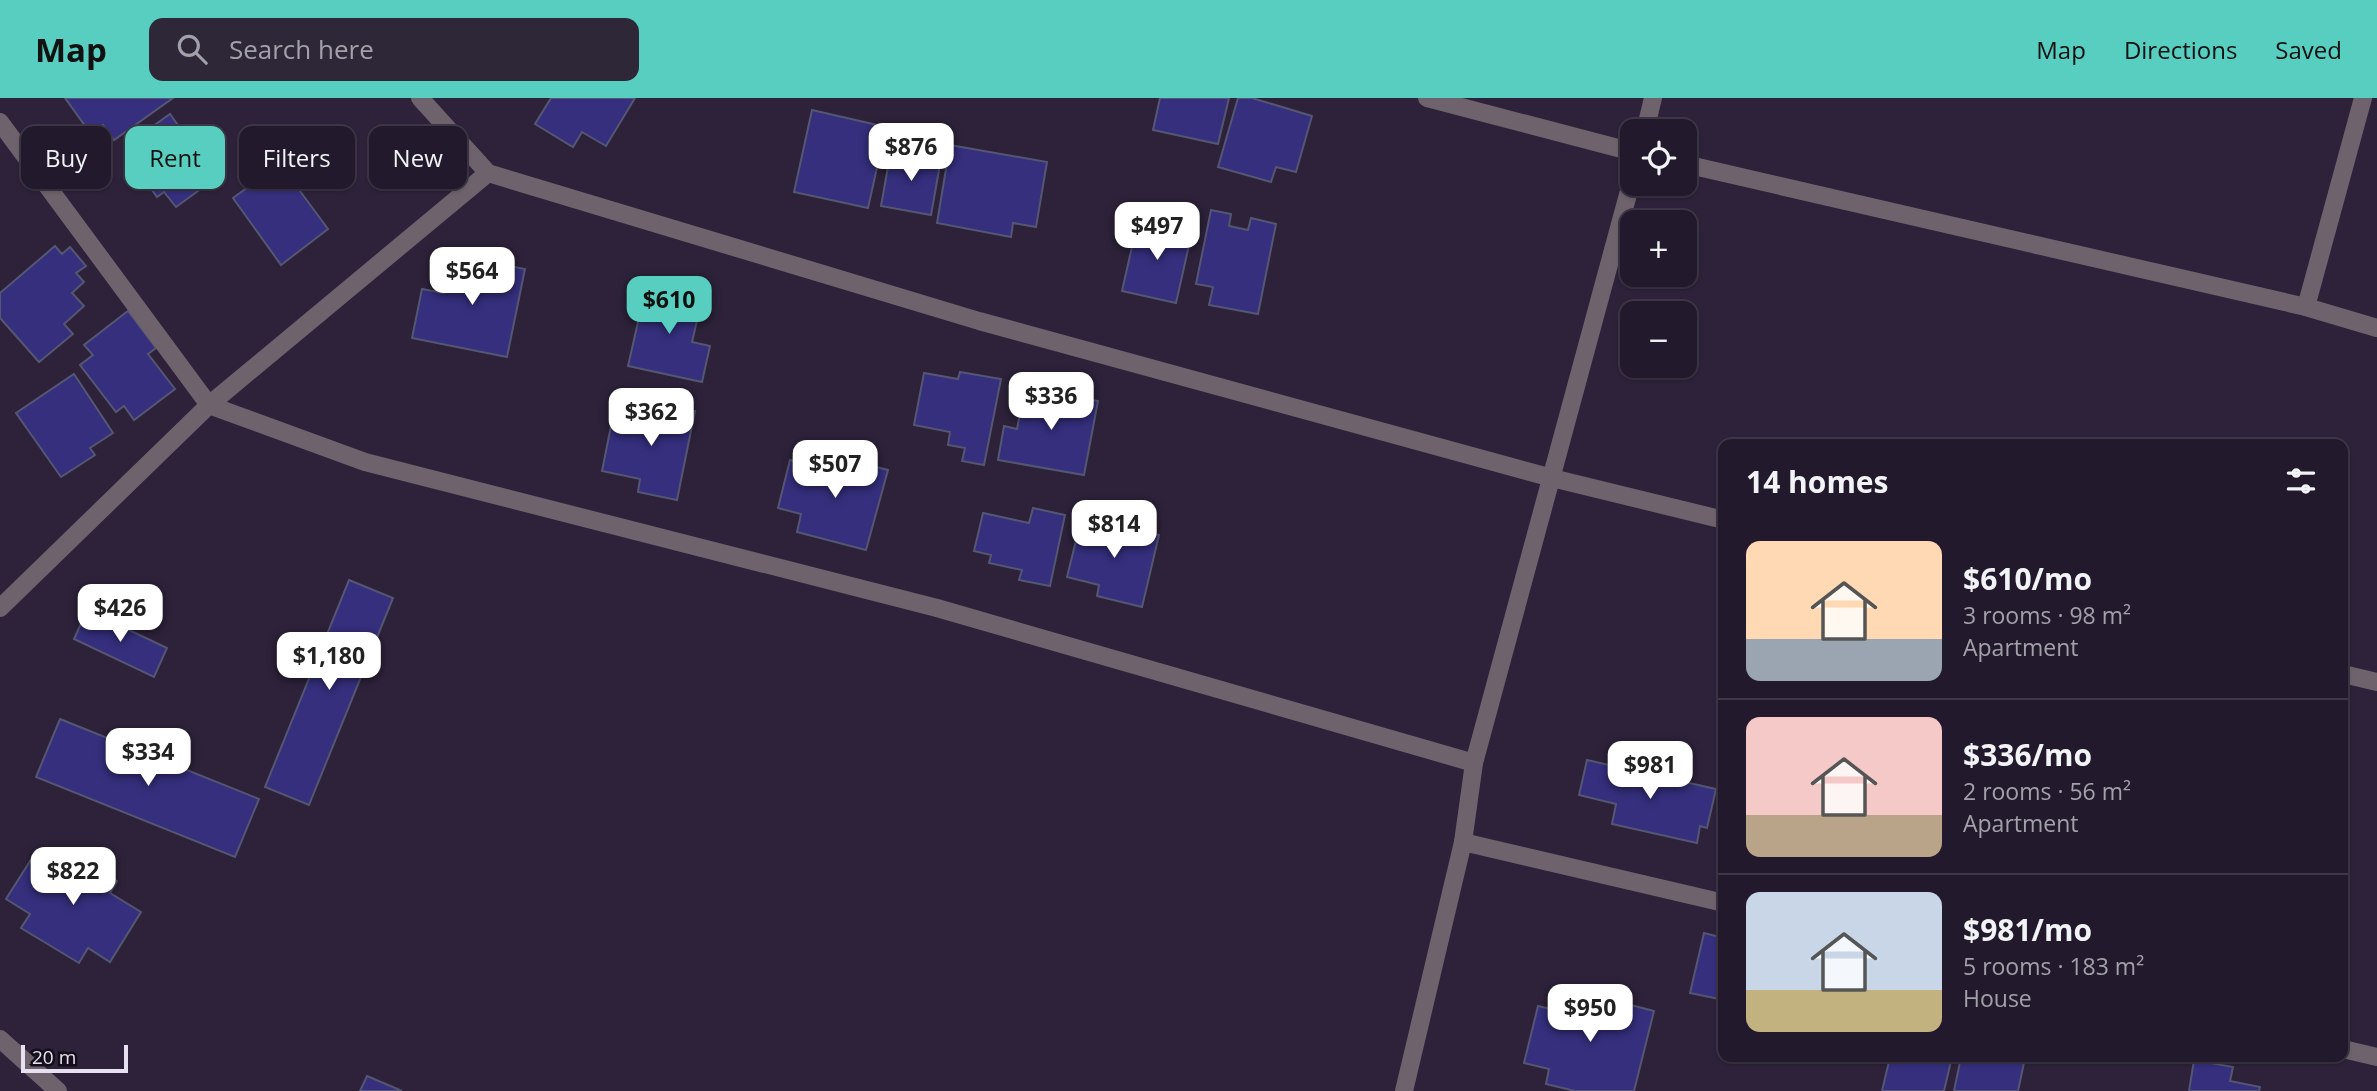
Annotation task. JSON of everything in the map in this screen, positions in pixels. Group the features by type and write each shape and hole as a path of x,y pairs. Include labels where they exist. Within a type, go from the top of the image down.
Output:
{"street":[{"path":"420,98 488,173 979,321 1552,478 1718,519"},
{"path":"1427,98 1620,149"},
{"path":"1648,119 1653,98"},
{"path":"2306,307 2363,98"},
{"path":"0,121 209,405 365,462 937,608 1474,763"},
{"path":"1697,167 2306,307 2377,328"},
{"path":"0,608 209,405 488,173"},
{"path":"1404,1091 1463,842 1474,763 1628,196"},
{"path":"2348,675 2377,682"},
{"path":"1463,842 1718,902"},
{"path":"0,1039 49,1089"},
{"path":"2348,1050 2377,1057"}],"building":[{"path":"65,98 173,98 134,126 125,126 125,132 114,140 111,126 85,126"},
{"path":"551,98 635,98 606,146 582,132 573,147 535,124"},
{"path":"1160,98 1229,98 1218,144 1153,130"},
{"path":"1238,98 1252,98 1312,116 1296,172 1276,167 1271,182 1218,167"},
{"path":"812,110 886,127 868,208 794,192"},
{"path":"170,114 179,126 153,126"},
{"path":"950,145 1047,162 1036,227 1013,223 1011,237 937,223"},
{"path":"891,150 941,159 931,215 881,206"},
{"path":"151,189 201,189 176,207 164,192 157,197"},
{"path":"245,189 298,189 328,229 281,265 233,198"},
{"path":"1211,210 1231,214 1229,226 1248,230 1251,218 1276,224 1258,314 1209,305 1213,287 1196,284"},
{"path":"1138,220 1192,232 1176,303 1122,291"},
{"path":"55,246 62,254 70,247 86,266 76,273 84,282 72,293 84,306 64,324 73,334 39,362 0,318 0,293"},
{"path":"452,255 525,269 507,357 412,338 422,289 444,293"},
{"path":"646,287 702,299 692,342 710,346 702,382 628,366"},
{"path":"128,311 156,348 148,354 175,389 134,420 124,406 116,412 80,365 93,355 84,345"},
{"path":"960,372 1001,379 984,465 962,461 965,448 948,445 950,432 914,425 924,373 958,379"},
{"path":"74,374 113,433 90,448 95,455 61,477 16,413"},
{"path":"1025,387 1098,401 1084,475 998,460 1004,426 1017,429"},
{"path":"636,399 695,411 677,500 638,492 640,479 602,471 612,421 632,425"},
{"path":"834,456 888,470 866,550 797,532 801,514 778,508 790,460 830,470"},
{"path":"1033,508 1065,515 1050,586 1019,580 1022,570 989,563 991,555 974,551 983,513 1029,523"},
{"path":"1082,516 1159,535 1142,607 1097,596 1099,585 1067,577"},
{"path":"349,580 393,598 309,805 265,787"},
{"path":"87,610 167,648 154,677 74,639"},
{"path":"60,719 259,799 235,857 36,777"},
{"path":"1587,760 1716,789 1707,828 1700,826 1697,843 1612,824 1616,804 1579,795"},
{"path":"37,850 65,867 74,854 117,881 110,893 141,912 110,962 88,948 79,963 21,928 30,914 6,899"},
{"path":"1704,933 1718,936 1718,999 1690,993"},
{"path":"1569,989 1654,1011 1634,1091 1575,1091 1546,1084 1549,1069 1524,1063 1538,1006 1564,1012"},
{"path":"1889,1062 1951,1062 1944,1091 1882,1091"},
{"path":"1960,1062 2024,1062 2018,1091 1954,1091"},
{"path":"2194,1062 2233,1067 2230,1081 2260,1087 2259,1091 2189,1091"},
{"path":"367,1076 402,1091 360,1091"}]}
